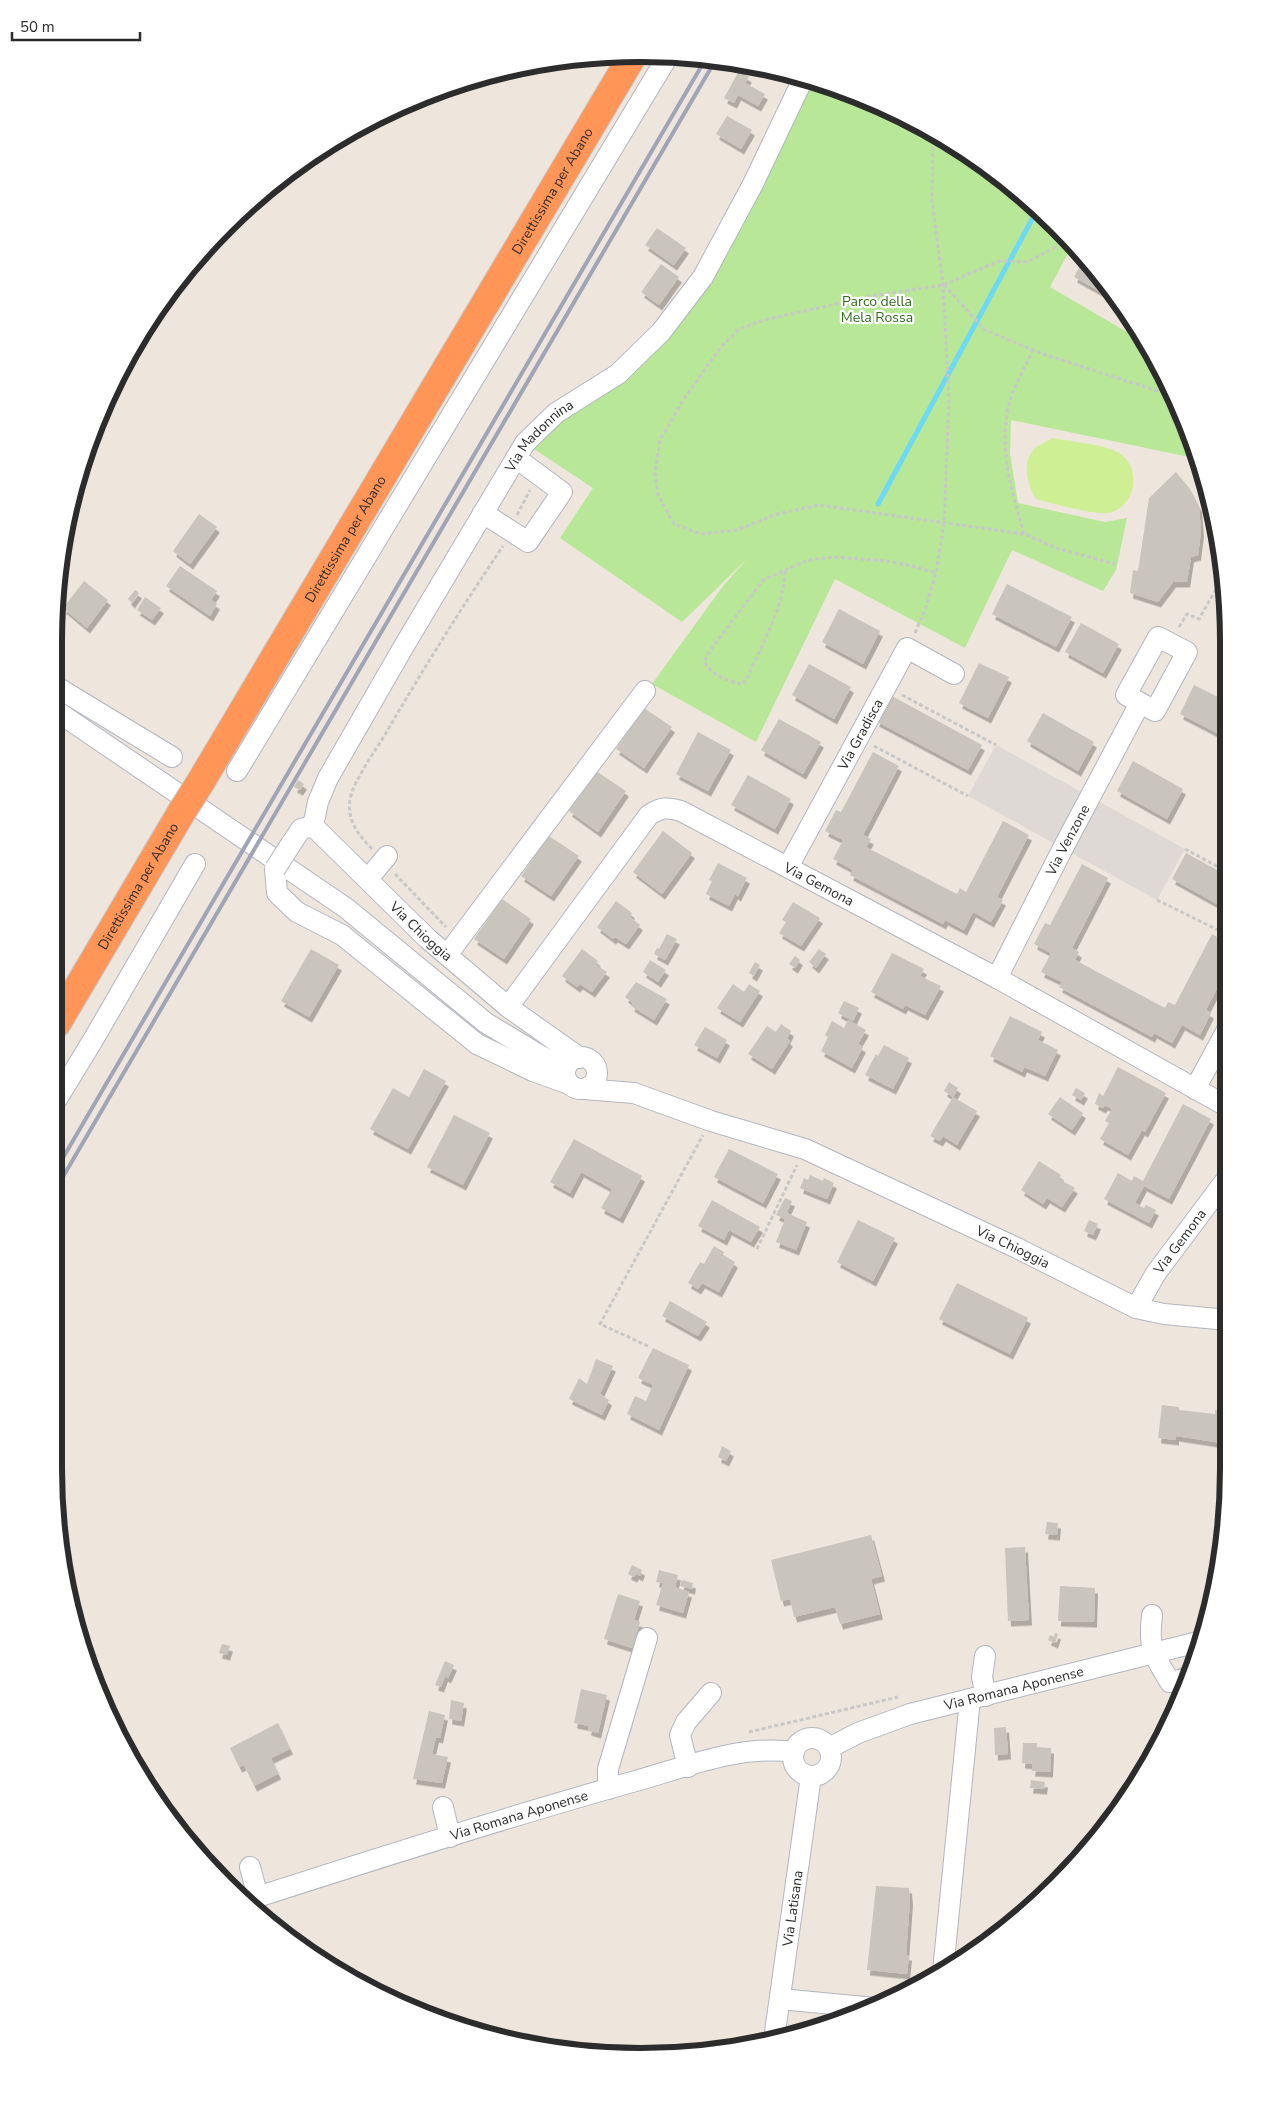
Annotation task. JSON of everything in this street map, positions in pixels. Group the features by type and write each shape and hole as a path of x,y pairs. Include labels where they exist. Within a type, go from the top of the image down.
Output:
{"highway":[{"name":"Direttissima per Abano","path":"62,1014 628,63"}],"street":[{"path":"237,771 664,63"},
{"name":"Via Madonnina","path":"313,826 318,802 328,778 525,444 556,413 618,374 661,332 697,285 753,184 800,85"},
{"path":"483,513 528,542 562,492 516,458"},
{"path":"1172,644 1155,711 1126,695 1172,644"},
{"path":"907,648 954,674"},
{"name":"Via Gradisca","path":"788,867 907,648"},
{"path":"62,690 172,757"},
{"path":"453,947 646,691"},
{"name":"Via Venzone","path":"997,978 1062,848 1140,703"},
{"name":"Via Chioggia","path":"62,714 346,908 486,1023 541,1056 579,1073 711,1122 805,1149 1017,1248 1136,1308 1164,1314 1220,1319"},
{"name":"Via Gemona","path":"508,1007 649,815 658,809 668,808 681,811 997,978 1220,1103"},
{"name":"Via Chioggia","path":"313,826 428,938 453,947 508,1007 579,1073 533,1071 478,1044 342,934 297,912 277,893 275,869 290,844 302,829 313,826"},
{"path":"368,879 385,859"},
{"path":"62,1091 196,864"},
{"path":"1195,1089 1220,1043"},
{"name":"Via Gemona","path":"1136,1308 1156,1273 1220,1188"},
{"path":"1152,1614 1150,1635 1152,1654 1170,1682 1181,1680"},
{"path":"608,1789 608,1770 647,1638"},
{"name":"Via Romana Aponense","path":"829,1748 858,1733 910,1714 1194,1643"},
{"path":"943,1964 985,1656"},
{"path":"688,1767 680,1735 686,1722 711,1692"},
{"path":"810,1738 818,1739 829,1748 832,1755 827,1770 821,1774 812,1776 800,1772 795,1767 794,1752 803,1740 810,1738"},
{"name":"Via Romana Aponense","path":"253,1898 608,1789 746,1750 765,1749 794,1752"},
{"name":"Via Latisana","path":"775,2032 812,1776"},
{"path":"443,1807 450,1837"},
{"path":"250,1867 253,1898"},
{"path":"780,1999 857,2006"}],"path":[{"path":"907,648 922,616 936,573 944,524 949,399 943,285 932,201 933,141"},
{"path":"1061,242 1058,246 1027,262 999,261 943,285 854,300 764,320 739,329 721,347 682,400 660,440 655,473 658,495 674,524 701,534 737,530 777,514 819,504 944,524 1024,534 1059,549 1115,564"},
{"path":"943,285 985,330 1034,350 1155,390 1164,391"},
{"path":"1024,534 1010,488 1004,443 1007,412 1016,385 1034,350"},
{"path":"453,947 385,859 357,833 350,818 350,798 361,774 439,642 507,540 510,529 538,473"},
{"path":"785,571 780,602 747,679 742,684 732,683 707,668 704,662 709,652 763,580 808,560 836,557 887,561 936,573"},
{"path":"1172,644 1186,614 1199,619 1218,586"},
{"path":"886,686 996,745"},
{"path":"858,737 968,796"},
{"path":"1184,849 1220,868"},
{"path":"1157,900 1220,931"},
{"path":"648,1346 600,1324 711,1122"},
{"path":"758,1249 805,1149"}],"green space":[{"name":"Parco della Mela Rossa","path":"800,85 828,93 898,122 931,140 994,182 1051,232 1069,251 1050,287 1127,332 1129,329 1161,385 1191,457 1011,420 1010,454 1018,503 1105,522 1127,518 1116,570 1103,591 1012,550 965,648 835,579 756,742 652,684 723,586 747,559 682,622 560,538 593,488 525,443 618,374 685,300"},
{"path":"1053,438 1099,446 1113,450 1123,456 1133,473 1131,493 1126,502 1118,509 1102,513 1036,499 1028,480 1028,460 1035,448"}],"shaded area":[{"path":"996,745 1185,849 1157,900 968,796"}],"building":[{"path":"739,71 749,77 745,83 765,94 758,106 738,95 734,103 724,98"},
{"path":"727,116 752,130 741,149 716,134"},
{"path":"657,228 686,248 674,265 645,245"},
{"path":"661,264 679,277 659,305 641,292"},
{"path":"1081,264 1104,294 1074,277"},
{"path":"1176,472 1190,489 1199,507 1201,531 1198,555 1191,557 1187,582 1173,582 1158,602 1130,593 1133,570 1138,571 1149,498"},
{"path":"199,514 217,527 190,564 173,551"},
{"path":"180,566 217,591 211,600 217,604 210,616 166,586"},
{"path":"84,581 108,600 87,628 64,607"},
{"path":"1007,584 1072,617 1056,647 992,614"},
{"path":"135,590 139,593 132,603 128,599"},
{"path":"145,597 161,608 152,620 137,610"},
{"path":"839,609 880,631 863,664 822,642"},
{"path":"1081,623 1119,644 1103,673 1065,652"},
{"path":"979,663 1009,677 988,718 959,703"},
{"path":"809,664 851,687 834,719 792,695"},
{"path":"1194,685 1220,698 1220,732 1219,734 1180,714"},
{"path":"890,695 982,745 968,770 876,721"},
{"path":"644,708 672,727 644,768 616,749"},
{"path":"1043,713 1094,742 1078,771 1027,741"},
{"path":"779,719 821,742 803,774 761,750"},
{"path":"698,732 731,750 708,791 676,774"},
{"path":"873,752 899,766 863,835 871,839 866,847 957,894 960,888 966,892 1003,821 1029,835 997,897 1003,900 991,922 973,912 964,930 945,920 943,924 850,875 853,870 833,859 843,840 825,831 836,810 841,812"},
{"path":"1133,761 1183,789 1167,819 1117,791"},
{"path":"596,771 626,791 598,832 569,811"},
{"path":"748,775 791,799 775,829 731,805"},
{"path":"298,780 304,784 300,790 294,787"},
{"path":"663,831 692,853 662,894 633,872"},
{"path":"549,836 579,856 551,896 521,876"},
{"path":"1186,853 1220,872 1220,906 1172,879"},
{"path":"718,863 747,878 738,896 735,894 729,906 706,894 712,881 709,880"},
{"path":"1082,864 1108,878 1072,948 1079,952 1075,960 1165,1008 1168,1002 1175,1005 1212,934 1220,938 1220,983 1206,1010 1211,1013 1200,1035 1182,1025 1172,1043 1154,1033 1152,1037 1059,987 1062,982 1041,972 1051,953 1034,944 1045,923 1050,925"},
{"path":"502,899 531,919 504,959 474,939"},
{"path":"616,901 632,913 630,917 640,925 626,944 615,937 613,939 597,927"},
{"path":"793,902 820,918 801,946 779,933 786,922 782,920"},
{"path":"667,934 677,939 665,960 654,954"},
{"path":"311,949 339,965 309,1017 281,1001"},
{"path":"582,949 598,961 595,964 607,972 592,992 580,984 577,987 562,976"},
{"path":"819,949 826,954 816,968 809,962"},
{"path":"892,953 924,969 920,976 941,986 925,1015 905,1005 903,1009 871,992"},
{"path":"795,956 800,960 795,968 789,964"},
{"path":"650,960 666,970 658,982 643,972"},
{"path":"755,962 760,965 754,976 749,973"},
{"path":"636,982 667,999 654,1020 631,1006 633,1003 625,997"},
{"path":"733,984 744,992 749,984 760,991 740,1022 717,1008"},
{"path":"844,1001 859,1008 853,1021 838,1013"},
{"path":"1010,1016 1042,1032 1038,1040 1058,1050 1045,1076 1024,1067 1022,1072 990,1056"},
{"path":"848,1020 866,1030 858,1044 863,1047 852,1068 821,1051 828,1037 825,1035 832,1021 844,1028"},
{"path":"781,1024 791,1031 787,1039 790,1041 772,1069 748,1054 767,1026 776,1032"},
{"path":"705,1027 727,1040 717,1058 694,1045"},
{"path":"884,1045 909,1058 893,1089 865,1075 876,1054 878,1056"},
{"path":"1118,1067 1166,1093 1145,1132 1142,1130 1128,1155 1100,1139 1109,1123 1105,1121 1112,1109 1105,1105 1103,1108 1095,1104 1099,1093 1103,1096"},
{"path":"424,1069 446,1081 408,1149 370,1129 393,1088 409,1097"},
{"path":"949,1082 958,1088 953,1097 944,1091"},
{"path":"1076,1088 1085,1093 1081,1100 1072,1095"},
{"path":"953,1097 977,1111 957,1145 943,1136 940,1141 930,1136"},
{"path":"1060,1097 1083,1113 1072,1130 1048,1114"},
{"path":"1183,1104 1211,1119 1169,1199 1144,1186 1135,1203 1144,1208 1146,1205 1156,1210 1149,1223 1104,1199 1118,1173 1132,1181 1134,1176 1143,1181"},
{"path":"454,1115 490,1133 463,1185 427,1167"},
{"path":"574,1139 642,1176 620,1218 601,1208 612,1189 581,1172 570,1193 550,1182"},
{"path":"729,1149 778,1174 763,1203 714,1177"},
{"path":"1039,1161 1061,1175 1059,1179 1075,1188 1062,1207 1047,1198 1043,1204 1021,1190"},
{"path":"810,1175 823,1181 824,1178 834,1183 827,1199 800,1188 804,1178 808,1180"},
{"path":"785,1198 792,1201 787,1212 807,1222 796,1250 776,1242 785,1219 776,1215"},
{"path":"712,1200 760,1227 751,1242 729,1230 724,1240 698,1226"},
{"path":"858,1220 895,1238 873,1281 837,1262"},
{"path":"1089,1220 1098,1224 1093,1235 1084,1231"},
{"path":"714,1246 724,1252 723,1255 735,1262 719,1292 702,1283 698,1289 688,1283 700,1262 704,1264"},
{"path":"957,1283 1028,1318 1010,1354 939,1319"},
{"path":"670,1301 707,1322 698,1336 662,1316"},
{"path":"653,1348 689,1365 659,1430 627,1414 635,1396 646,1401 653,1385 638,1378"},
{"path":"596,1359 613,1366 600,1394 609,1400 602,1415 569,1399 579,1378 587,1384"},
{"path":"1162,1405 1179,1407 1179,1410 1215,1414 1215,1410 1220,1411 1220,1443 1176,1436 1176,1440 1158,1438"},
{"path":"722,1446 731,1451 726,1461 718,1457"},
{"path":"1047,1522 1058,1523 1057,1535 1045,1534"},
{"path":"871,1535 882,1576 871,1579 880,1614 840,1624 835,1607 794,1617 790,1599 781,1601 771,1560"},
{"path":"1025,1547 1029,1620 1008,1621 1005,1548"},
{"path":"632,1565 642,1570 640,1576 636,1574 634,1577 628,1574"},
{"path":"659,1570 678,1575 675,1587 689,1592 683,1613 656,1605 663,1583 656,1582"},
{"path":"682,1580 693,1583 692,1589 680,1586"},
{"path":"1060,1586 1095,1588 1094,1622 1058,1621"},
{"path":"618,1594 640,1601 634,1620 640,1622 632,1648 604,1639"},
{"path":"1055,1633 1058,1634 1055,1643 1048,1640 1050,1635 1054,1637"},
{"path":"222,1644 230,1646 227,1655 219,1653"},
{"path":"445,1661 454,1665 448,1678 445,1676 441,1687 435,1685"},
{"path":"1186,1666 1181,1679 1178,1668"},
{"path":"581,1689 607,1695 598,1733 588,1730 589,1726 574,1723"},
{"path":"451,1700 464,1703 461,1721 449,1719"},
{"path":"429,1711 445,1715 440,1738 436,1737 432,1754 448,1757 442,1783 413,1779"},
{"path":"278,1723 290,1749 271,1758 278,1774 254,1786 244,1765 239,1767 230,1748"},
{"path":"1006,1727 1008,1754 995,1755 994,1728"},
{"path":"1023,1743 1037,1743 1037,1747 1051,1748 1050,1772 1032,1771 1033,1764 1022,1763"},
{"path":"1031,1780 1045,1782 1044,1789 1030,1788"},
{"path":"876,1886 909,1888 910,1900 906,1955 909,1955 907,1974 867,1970"}],"waterway":[{"path":"878,504 1034,216"}],"railway":[{"path":"62,1159 702,66"},
{"path":"62,1178 712,67"}]}
